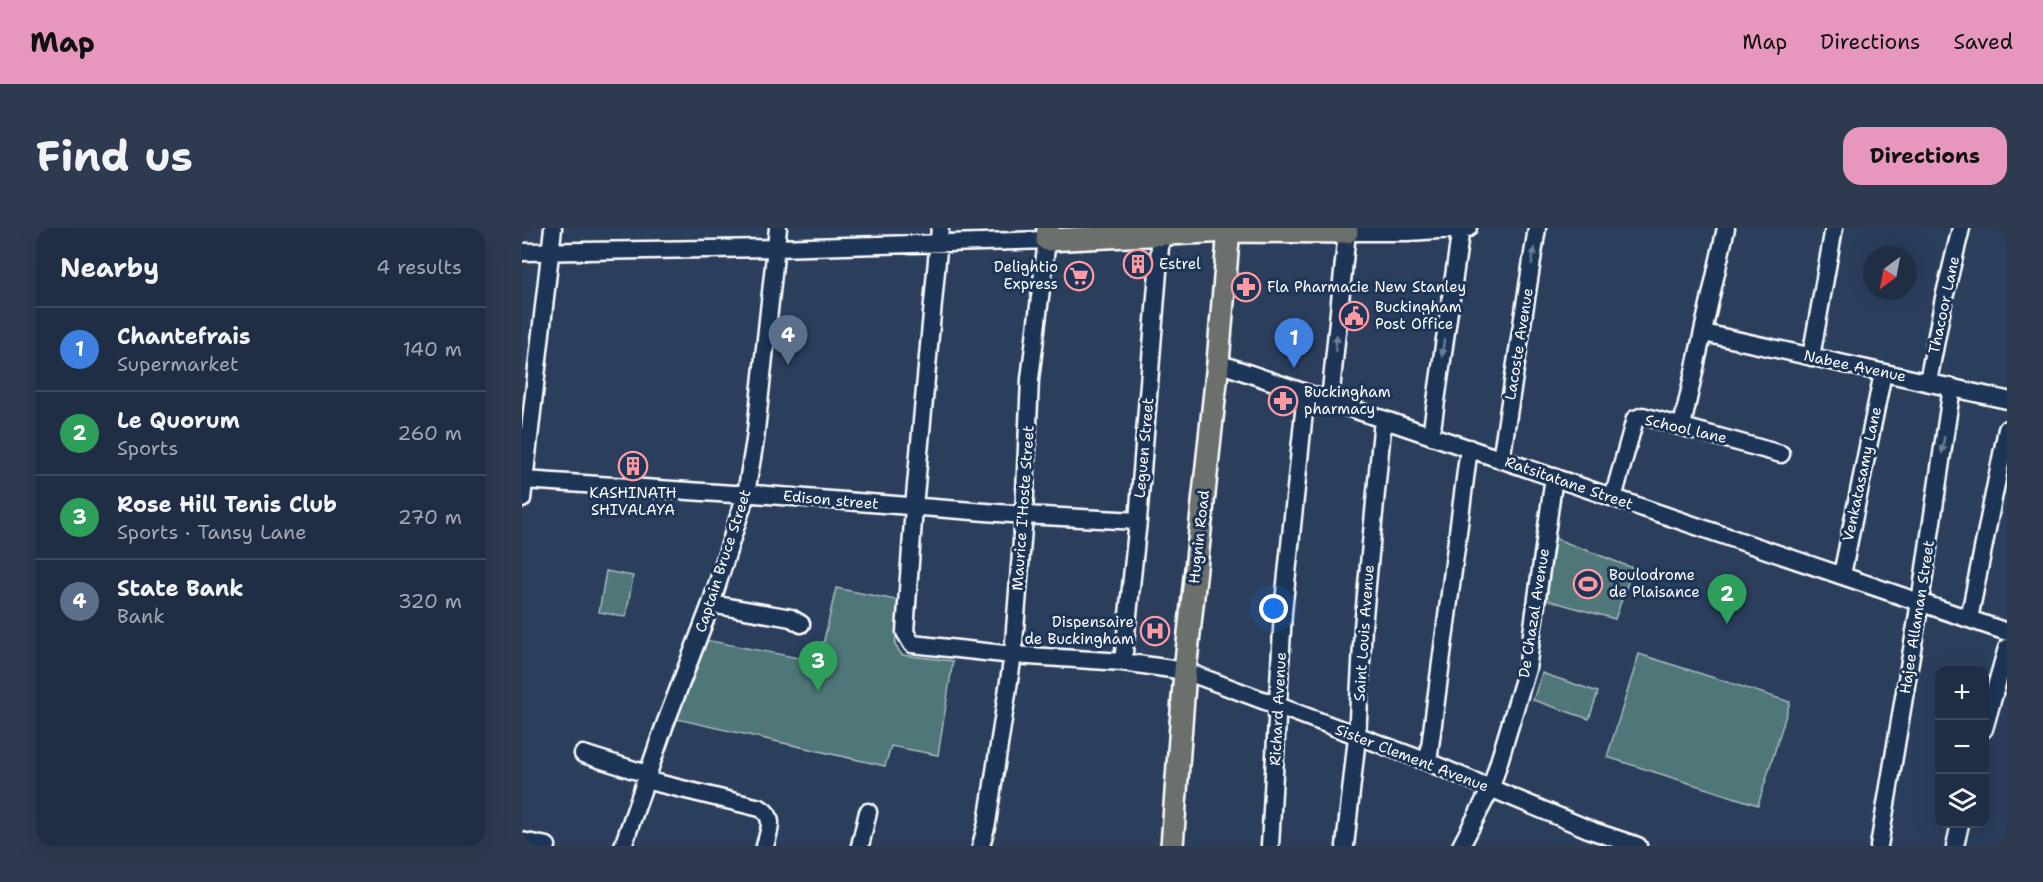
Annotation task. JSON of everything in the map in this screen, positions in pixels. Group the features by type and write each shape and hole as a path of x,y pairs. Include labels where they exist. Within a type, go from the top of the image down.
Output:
{"main road":[{"name":"Hugnin Road","path":"1172,846 1185,671 1218,363 1229,230"},
{"path":"1047,234 1344,230"}],"street":[{"path":"522,499 553,228"},
{"name":"Captain Bruce Street","path":"623,846 646,777 711,604 746,494 755,440 778,228"},
{"path":"1431,436 1461,228"},
{"path":"1330,401 1344,230 1468,228"},
{"name":"Lacoste Avenue","path":"1502,459 1537,228"},
{"path":"1682,426 1726,228"},
{"path":"1811,357 1834,228"},
{"name":"Thacoor Lane","path":"1928,382 1944,298 1961,228"},
{"path":"522,252 776,248 940,236 1047,234"},
{"name":"Maurice I'Hoste Street","path":"981,846 987,824 1013,655 1024,515 1030,379 1047,234"},
{"name":"Leguen Street","path":"1123,662 1138,521 1161,234"},
{"path":"914,507 940,236"},
{"name":"Nabee Avenue","path":"1704,333 2007,400"},
{"name":"Ratsitatane Street","path":"1218,363 2007,632"},
{"name":"Venkatasamy Lane","path":"1842,575 1883,373"},
{"name":"Hajee Allaman Street","path":"1879,846 1920,602 1952,387"},
{"name":"Richard Avenue","path":"1270,846 1283,612 1306,393"},
{"name":"School lane","path":"1613,498 1635,419 1643,416 1781,454"},
{"name":"Saint Louis Avenue","path":"1346,846 1357,737 1363,627 1383,419"},
{"path":"1969,619 2007,429"},
{"path":"1428,762 1469,448"},
{"name":"De Chazal Avenue","path":"1461,846 1491,788 1527,669 1554,477"},
{"name":"Edison street","path":"524,480 1138,521"},
{"name":"Sister Clement Avenue","path":"914,507 905,632 912,644 1013,655 1123,662 1185,671 1279,705 1491,788 1589,839 1638,846"},
{"path":"711,604 791,618 801,624"},
{"path":"1987,720 2007,648"},
{"path":"583,754 646,777 768,812 771,820 765,846"},
{"path":"860,846 868,812"},
{"path":"1954,846 1959,828"},
{"path":"522,841 547,846"}],"green space":[{"name":"Boulodrome de Plaisance","path":"1554,538 1633,568 1615,619 1547,600"},
{"path":"606,571 633,576 626,617 599,612"},
{"path":"836,588 901,601 895,645 902,655 953,661 938,755 891,746 885,766 677,719 706,640 819,662"},
{"path":"1639,654 1790,702 1758,805 1607,757"},
{"path":"1542,673 1598,692 1589,719 1533,700"}],"place":[{"name":"Estrel","path":"1138,264"},
{"name":"Delightio Express","path":"1079,276"},
{"name":"Fla Pharmacie New Stanley","path":"1246,287"},
{"name":"Buckingham Post Office","path":"1354,316"},
{"name":"State Bank","path":"788,365"},
{"name":"Chantefrais","path":"1294,368"},
{"name":"Buckingham pharmacy","path":"1283,401"},
{"name":"KASHINATH SHIVALAYA","path":"633,466"},
{"name":"Boulodrome de Plaisance","path":"1588,584"},
{"name":"Le Quorum","path":"1727,624"},
{"name":"Dispensaire de Buckingham","path":"1155,631"},
{"name":"Rose Hill Tenis Club","path":"818,691"}]}
